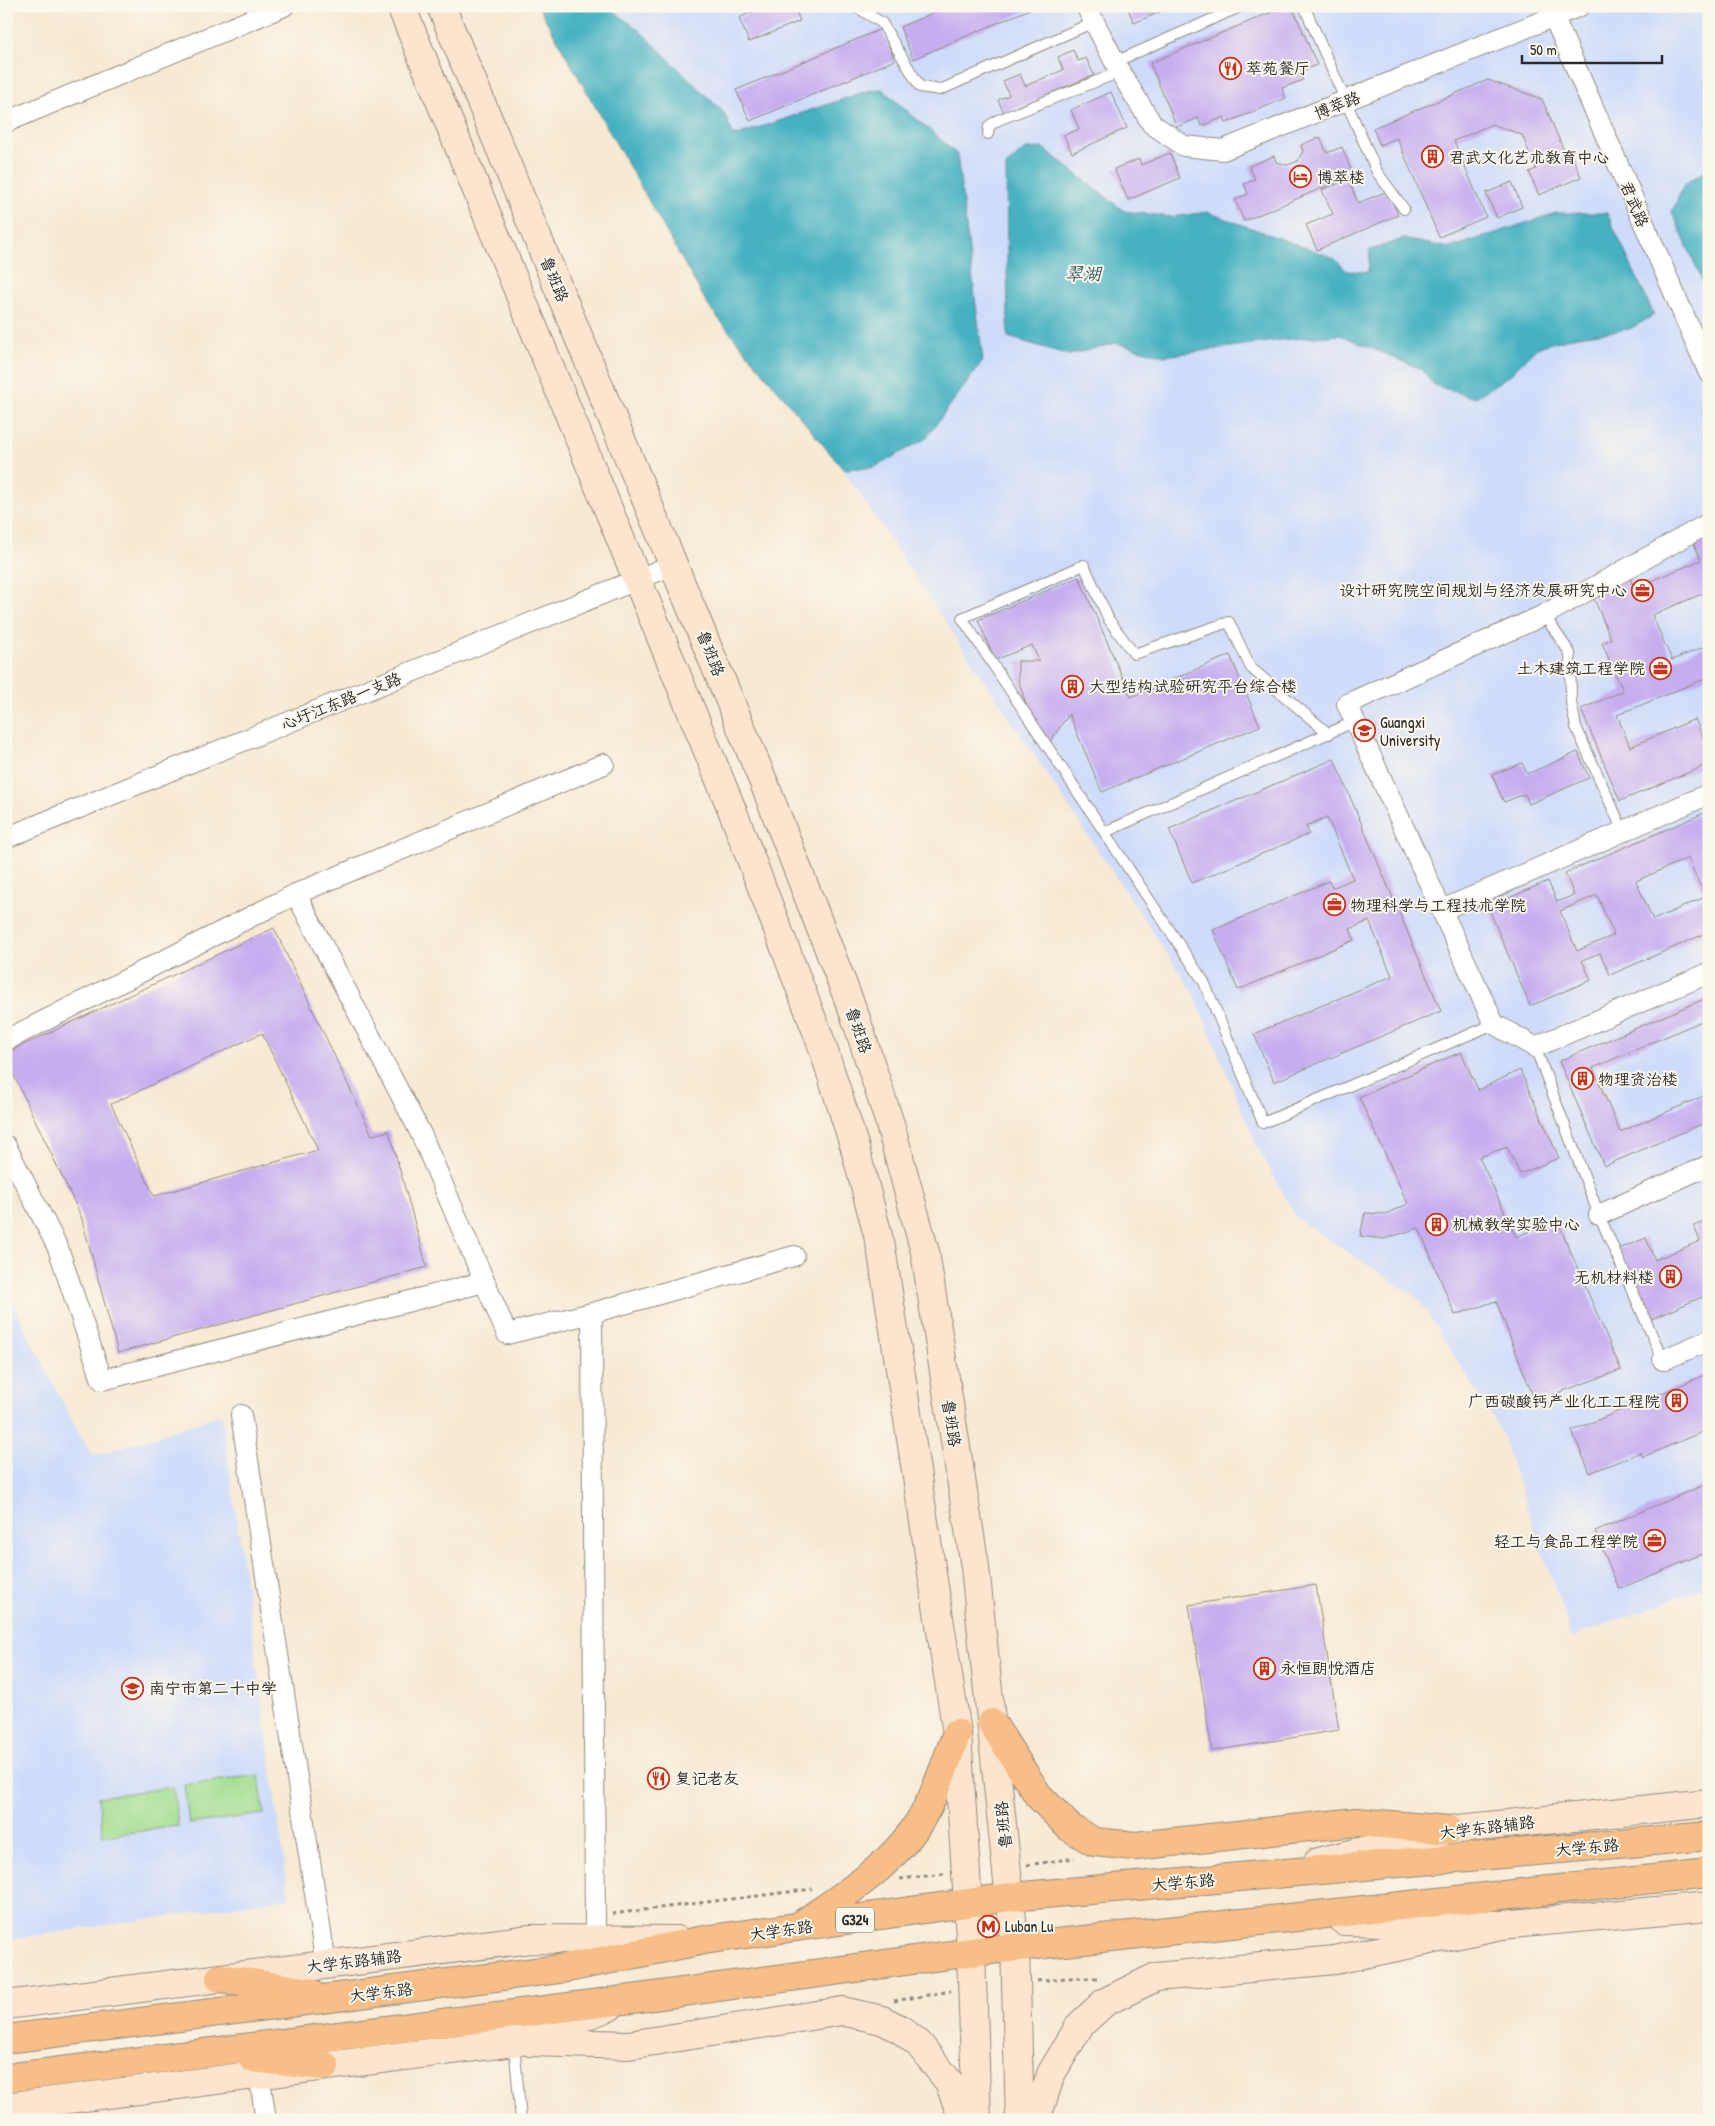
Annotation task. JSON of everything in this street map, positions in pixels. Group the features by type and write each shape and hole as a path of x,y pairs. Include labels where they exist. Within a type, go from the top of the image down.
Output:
{"main road":[{"path":"401,6 733,812 822,1045 854,1145 882,1247 957,1733 971,1952 977,2120"},
{"name":"鲁班路","path":"441,6 764,783 855,1016 890,1124 925,1252 975,1567 1016,1948 1020,2120"},
{"path":"992,1723 1038,1795 1069,1828 1094,1842 1135,1846 1356,1822 1449,1830"},
{"path":"796,1928 862,1883 900,1848 929,1805 957,1733"},
{"name":"大学东路辅路","path":"1269,1874 1449,1830 1709,1802"},
{"name":"大学东路","path":"6,2040 567,1968 704,1940 1010,1897 1709,1836"},
{"path":"6,2078 632,1999 971,1952 1709,1873"},
{"path":"1272,1920 1502,1925 1708,1910"},
{"path":"1036,2120 1051,2074 1080,2025 1105,2002 1156,1977 1335,1960 1502,1925"},
{"name":"大学东路辅路","path":"6,2005 530,1939 704,1940"},
{"path":"220,1978 341,1997"},
{"path":"514,2042 632,1999"},
{"path":"6,2107 514,2042 629,2044 842,2011 882,2020 900,2029 919,2044 949,2082 963,2120"},
{"path":"208,2053 325,2066"}],"street":[{"path":"6,122 284,6"},
{"name":"博萃路","path":"1090,14 1117,67 1152,124 1184,146 1223,150 1345,102 1552,12 1580,6"},
{"name":"君武路","path":"1552,12 1709,373"},
{"path":"1709,524 1544,616 1347,704 1494,1024 1534,1047 1709,973"},
{"name":"心圩江东路一支路","path":"6,838 674,564"},
{"path":"6,1040 296,894 604,764"},
{"path":"1442,910 1709,794"},
{"path":"296,894 421,1134 507,1334 592,1313 794,1256"},
{"path":"6,1146 58,1248 102,1380 484,1282"},
{"path":"1599,1215 1709,1165"},
{"path":"592,1313 595,1938"},
{"path":"1664,1360 1709,1340"},
{"path":"241,1415 326,1965"},
{"path":"258,2074 266,2120"}],"lane":[{"path":"988,134 989,126 998,120 1117,67 1242,6"},
{"path":"1304,6 1377,172 1404,210"},
{"path":"856,7 882,23 920,87 940,90 1090,14"},
{"path":"1329,734 1251,668 1229,622 1134,654 1109,620 1084,565 962,618 1204,982 1263,1123 1494,1024"},
{"path":"1544,616 1570,653 1571,702 1576,727 1623,831"},
{"path":"1105,832 1356,722"},
{"path":"1534,1047 1599,1215 1664,1360"},
{"path":"514,2042 521,2120"}],"shaded area":[{"name":"Guangxi University","path":"538,6 1709,6 1709,1586 1572,1637 1499,1427 1418,1298 1297,1219 1256,1144 1194,994 843,469 709,307"},
{"name":"南宁市第二十中学","path":"6,1291 77,1430 93,1457 222,1414 289,1898 6,1940"}],"green space":[{"path":"259,1775 264,1814 189,1824 184,1785"},
{"path":"173,1787 178,1826 103,1836 98,1797"}],"water":[{"path":"538,6 613,6 612,10 638,29 724,113 734,136 870,90 882,89 957,154 983,361 925,439 875,467 843,469 709,307"},
{"name":"翠湖","path":"1043,148 1124,211 1172,217 1207,212 1334,258 1347,271 1368,272 1370,250 1403,239 1450,248 1556,213 1607,213 1654,315 1630,329 1577,336 1538,347 1511,374 1475,398 1434,385 1421,369 1340,335 1289,339 1164,356 1116,343 1069,355 1008,337 1006,166 1025,149"},
{"path":"1709,169 1709,296 1672,212 1684,184"}],"building":[{"path":"765,6 794,6 800,21 749,42 739,18"},
{"path":"949,6 1037,6 913,59 900,27"},
{"path":"1127,6 1174,6 1134,23"},
{"name":"萃苑餐厅","path":"1286,6 1292,6 1317,65 1299,72 1303,80 1282,88 1286,98 1226,123 1224,117 1202,126 1198,118 1177,127 1150,63"},
{"path":"881,29 895,60 750,121 736,90"},
{"path":"1073,50 1078,61 1086,58 1094,75 1004,113 998,100 1009,95 1003,81 1020,74 1025,86 1063,70 1058,57"},
{"name":"君武文化艺术教育中心","path":"1488,80 1542,99 1567,158 1572,156 1581,177 1539,195 1529,172 1536,169 1522,135 1492,124 1454,141 1486,217 1439,237 1397,138 1380,145 1373,128"},
{"path":"1111,92 1127,128 1072,153 1064,135 1079,129 1071,110"},
{"name":"博萃楼","path":"1320,137 1327,153 1342,147 1353,175 1244,221 1235,200 1248,194 1244,184 1255,179 1249,166 1274,156 1276,162 1288,165 1298,161 1303,151 1301,145"},
{"path":"1170,153 1180,178 1128,200 1114,169 1139,159 1141,165"},
{"path":"1348,179 1358,203 1388,191 1398,215 1317,250 1306,225 1333,214 1322,190"},
{"path":"1512,182 1522,207 1497,218 1486,193"},
{"name":"土木建筑工程学院","path":"1709,533 1709,591 1652,615 1672,660 1709,645 1709,677 1617,715 1630,747 1695,719 1709,751 1709,764 1620,801 1581,709 1623,691 1602,643 1611,639 1592,594 1630,578 1634,588 1701,560 1692,540"},
{"name":"大型结构试验研究平台综合楼","path":"1079,577 1131,697 1230,655 1260,726 1102,792 1069,714 1050,742 1028,711 1018,679 1018,661 1039,661 1032,645 995,660 978,620"},
{"path":"1578,752 1589,778 1529,804 1525,794 1504,802 1492,775 1522,763 1527,774"},
{"name":"物理科学与工程技术学院","path":"1334,759 1441,1011 1274,1082 1254,1034 1392,976 1369,921 1350,929 1354,940 1238,990 1213,930 1329,881 1332,888 1353,879 1327,817 1306,826 1309,834 1192,883 1169,829"},
{"path":"1709,811 1709,932 1610,975 1600,953 1582,960 1591,980 1530,1006 1488,907 1548,881 1557,902 1574,895 1565,873","holes":["1688,858 1705,897 1653,920 1636,881","1597,895 1614,935 1577,951 1560,911"]},
{"path":"274,928 372,1135 389,1131 427,1267 118,1353 81,1216 6,1059 6,1053","holes":["262,1033 318,1150 154,1196 111,1104"]},
{"name":"物理资治楼","path":"1709,997 1709,1018 1593,1068 1620,1132 1706,1095 1709,1089 1709,1121 1604,1166 1559,1061"},
{"name":"机械教学实验中心","path":"1461,1052 1478,1090 1520,1070 1559,1158 1520,1174 1507,1147 1479,1157 1516,1237 1557,1220 1621,1370 1535,1401 1496,1301 1455,1315 1419,1228 1384,1239 1360,1236 1365,1213 1385,1214 1408,1204 1359,1097"},
{"name":"无机材料楼","path":"1709,1220 1709,1294 1649,1320 1619,1249 1646,1238 1655,1260 1700,1241 1694,1226"},
{"name":"广西碳酸钙产业化工工程院","path":"1709,1373 1709,1429 1643,1457 1641,1452 1590,1473 1572,1431"},
{"name":"轻工与食品工程学院","path":"1709,1483 1709,1551 1619,1589 1595,1531"},
{"name":"永恒朗悦酒店","path":"1316,1585 1339,1730 1212,1751 1189,1605"}],"place":[{"name":"萃苑餐厅","path":"1230,68"},
{"name":"君武文化艺术教育中心","path":"1433,157"},
{"name":"博萃楼","path":"1301,177"},
{"name":"设计研究院空间规划与经济发展研究中心","path":"1643,590"},
{"name":"土木建筑工程学院","path":"1661,668"},
{"name":"大型结构试验研究平台综合楼","path":"1073,686"},
{"name":"Guangxi University","path":"1364,731"},
{"name":"物理科学与工程技术学院","path":"1334,905"},
{"name":"物理资治楼","path":"1582,1079"},
{"name":"机械教学实验中心","path":"1436,1224"},
{"name":"无机材料楼","path":"1670,1277"},
{"name":"广西碳酸钙产业化工工程院","path":"1676,1401"},
{"name":"轻工与食品工程学院","path":"1654,1541"},
{"name":"永恒朗悦酒店","path":"1264,1668"},
{"name":"南宁市第二十中学","path":"133,1688"},
{"name":"复记老友","path":"659,1778"},
{"name":"Luban Lu","path":"989,1926"}]}
